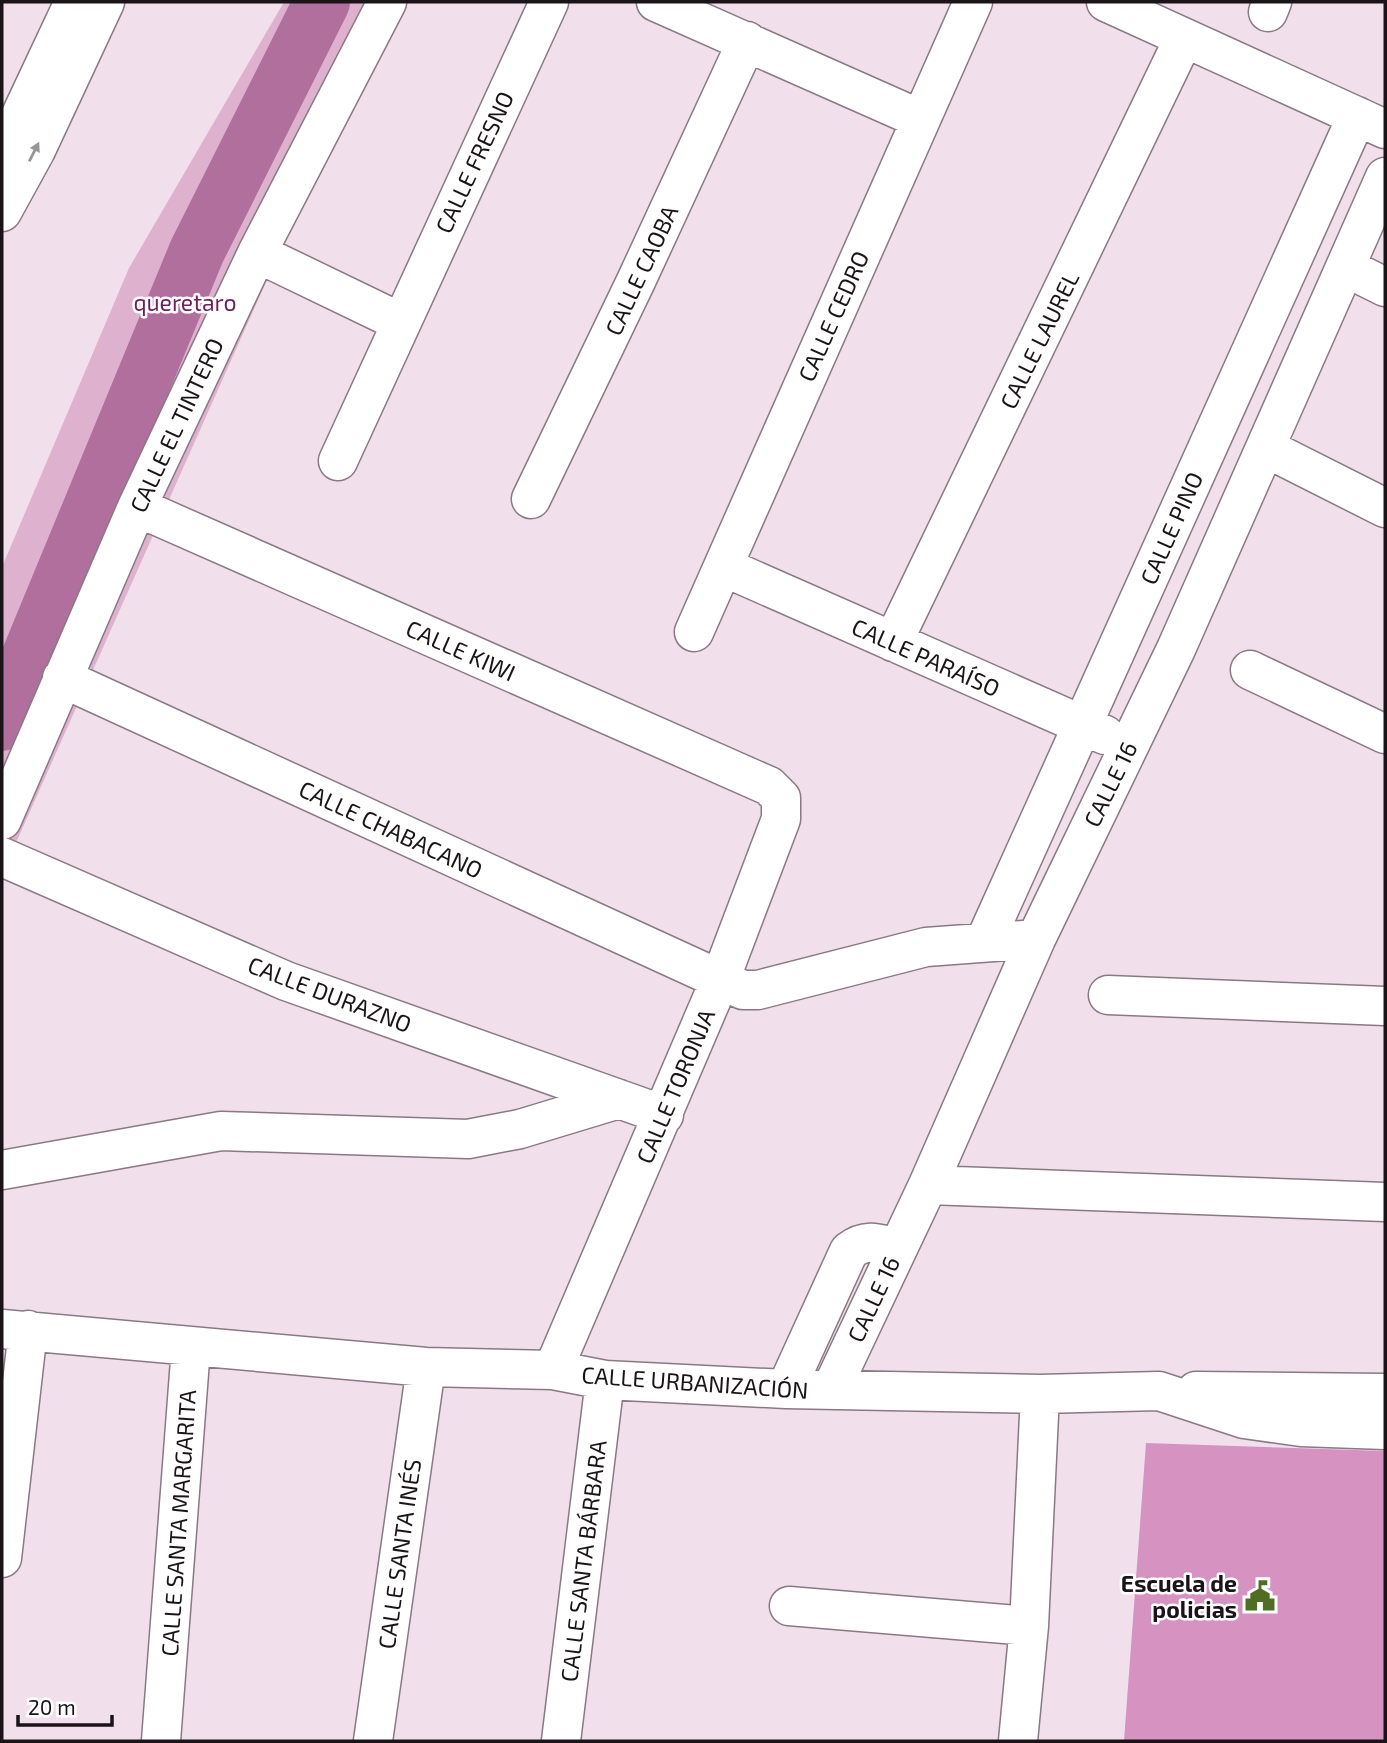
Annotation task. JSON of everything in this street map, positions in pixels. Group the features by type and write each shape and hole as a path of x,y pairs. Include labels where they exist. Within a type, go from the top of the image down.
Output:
{"street":[{"path":"2,212 48,90 74,2"},
{"path":"2,155 105,2"},
{"name":"CALLE EL TINTERO","path":"2,820 137,507 257,253 387,2"},
{"name":"CALLE FRESNO","path":"338,461 549,2"},
{"path":"656,2 920,119"},
{"name":"CALLE CEDRO","path":"694,632 973,2"},
{"path":"1106,2 1371,123"},
{"name":"CALLE LAUREL","path":"893,642 1184,38"},
{"name":"CALLE CAOBA","path":"531,499 747,41"},
{"name":"CALLE PINO","path":"985,941 1316,205 1371,123"},
{"name":"CALLE 16","path":"831,1390 884,1244 928,1185 1036,939 1129,746 1273,433 1385,177"},
{"path":"1316,205 1364,225"},
{"path":"257,253 400,322"},
{"path":"1347,268 1385,287"},
{"path":"1231,395 1273,433 1385,508"},
{"name":"CALLE KIWI","path":"137,507 769,786 781,798"},
{"name":"CALLE PARAÍSO","path":"724,567 1129,746"},
{"path":"1250,670 1385,734"},
{"name":"CALLE CHABACANO","path":"62,678 743,990 758,990 926,947 1036,939"},
{"name":"CALLE TORONJA","path":"553,1370 720,980 780,819 781,798"},
{"name":"CALLE DURAZNO","path":"2,857 286,981 664,1115"},
{"path":"1108,995 1385,1006"},
{"path":"2,1170 221,1132 468,1139 520,1129 619,1099"},
{"path":"928,1185 1385,1202"},
{"path":"786,1389 849,1251 860,1243 884,1244"},
{"path":"2,1558 15,1330"},
{"name":"CALLE URBANIZACIÓN","path":"15,1330 426,1367 553,1370 605,1380 831,1390 1040,1394 1159,1391 1244,1419 1301,1427 1375,1430"},
{"name":"CALLE SANTA MARGARITA","path":"161,1741 191,1347"},
{"name":"CALLE SANTA INÉS","path":"373,1741 426,1367"},
{"name":"CALLE SANTA BÁRBARA","path":"561,1741 605,1380"},
{"path":"1159,1391 1376,1393 1375,1430"},
{"path":"1018,1741 1029,1626 1040,1394"},
{"path":"789,1606 1029,1626"}],"green space":[{"name":"queretaro","path":"284,2 391,2 2,874 2,567 129,268"}],"building":[{"name":"Escuela de policias","path":"1146,1443 1385,1451 1385,1741 1124,1741"}],"waterway":[{"path":"2,723 197,251 322,2"}],"place":[{"name":"Escuela de policias","path":"1260,1596"}]}
